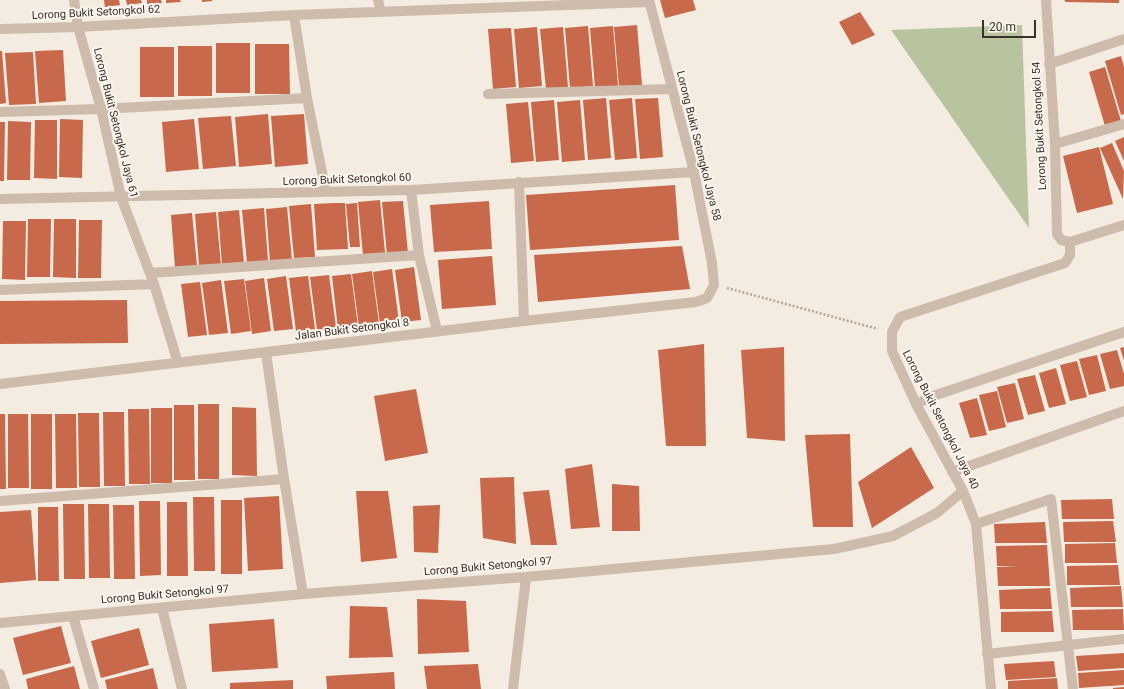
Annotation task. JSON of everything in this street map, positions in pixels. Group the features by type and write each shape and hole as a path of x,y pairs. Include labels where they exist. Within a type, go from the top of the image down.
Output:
{"street":[{"name":"Lorong Bukit Setongkol Jaya 61","path":"74,0 78,27 101,109 121,197 154,284 178,363"},
{"path":"378,0 381,12"},
{"name":"Lorong Bukit Setongkol 54","path":"1046,0 1055,144 1057,234 1061,240 1070,242"},
{"name":"Lorong Bukit Setongkol 62","path":"0,29 78,27 294,15 649,1"},
{"name":"Lorong Bukit Setongkol Jaya 58","path":"649,1 694,172 712,262 714,285"},
{"path":"294,15 307,98 326,192"},
{"path":"1049,64 1124,39"},
{"path":"488,94 672,89"},
{"path":"0,112 101,109 307,98"},
{"path":"1055,144 1124,124"},
{"name":"Lorong Bukit Setongkol 60","path":"0,200 411,190 694,172"},
{"path":"519,182 524,321"},
{"path":"411,190 419,255 437,332"},
{"path":"892,332 900,317 1065,263 1070,255 1070,242 1124,225"},
{"path":"150,273 419,255"},
{"path":"0,290 154,284"},
{"name":"Jalan Bukit Setongkol 8","path":"0,384 524,321 696,302 707,298 714,285"},
{"name":"Lorong Bukit Setongkol Jaya 40","path":"892,332 892,351 916,404 952,472 964,491 976,524 991,689"},
{"path":"916,404 933,396 1124,332"},
{"path":"266,353 284,479 303,594"},
{"path":"952,472 1124,411"},
{"path":"0,501 284,479"},
{"name":"Lorong Bukit Setongkol 97","path":"0,622 303,594 526,577 834,549 893,536 937,513 964,491"},
{"path":"976,524 1051,498 1073,689"},
{"path":"513,689 526,577"},
{"path":"162,608 182,689"},
{"path":"74,616 94,689"},
{"path":"988,654 1124,640"},
{"path":"0,674 5,689"}],"path":[{"path":"714,285 892,332"}],"green space":[{"path":"1022,26 1029,228 891,30"}],"building":[{"path":"104,0 119,0 120,5 105,7"},
{"path":"126,0 141,0 142,3 127,5"},
{"path":"147,0 161,0 162,3 147,4"},
{"path":"166,0 180,0 181,2 166,3"},
{"path":"202,0 212,0 212,1 202,2"},
{"path":"660,0 693,0 696,10 665,18"},
{"path":"1065,0 1119,0 1119,3 1065,2"},
{"path":"860,12 875,35 852,45 839,22"},
{"path":"637,25 642,85 619,87 614,27"},
{"path":"588,26 593,86 570,88 565,28"},
{"path":"613,26 618,86 595,88 590,28"},
{"path":"537,27 542,86 519,88 514,29"},
{"path":"563,27 568,87 546,89 540,29"},
{"path":"511,28 516,87 493,89 488,29"},
{"path":"216,43 250,43 250,93 216,93"},
{"path":"255,44 289,44 290,94 255,94"},
{"path":"178,46 212,46 212,96 178,96"},
{"path":"140,47 174,47 174,97 140,97"},
{"path":"63,50 66,101 39,103 35,51"},
{"path":"0,51 2,51 6,103 0,104"},
{"path":"33,52 36,104 9,105 5,53"},
{"path":"1121,56 1124,67 1124,114 1121,115 1105,61"},
{"path":"1105,67 1121,121 1105,126 1089,72"},
{"path":"606,98 611,158 588,160 583,100"},
{"path":"632,98 637,158 615,160 609,100"},
{"path":"658,98 663,157 640,159 635,99"},
{"path":"554,100 559,160 536,162 531,102"},
{"path":"580,100 585,160 562,162 557,102"},
{"path":"528,102 534,161 511,163 506,104"},
{"path":"268,114 272,164 239,167 235,117"},
{"path":"304,114 308,164 275,167 271,116"},
{"path":"231,116 236,166 203,169 198,118"},
{"path":"60,119 83,120 82,178 59,177"},
{"path":"194,119 199,169 166,172 162,122"},
{"path":"35,120 57,120 57,179 34,178"},
{"path":"8,121 31,122 30,180 7,180"},
{"path":"0,122 5,122 4,181 0,181"},
{"path":"1124,137 1124,161 1115,141"},
{"path":"1112,143 1124,171 1123,199 1100,148"},
{"path":"1099,147 1113,204 1077,213 1063,156"},
{"path":"675,185 679,240 530,250 526,195"},
{"path":"380,200 385,253 363,255 358,202"},
{"path":"403,201 408,253 387,255 382,202"},
{"path":"489,201 492,249 434,252 430,205"},
{"path":"345,203 348,249 317,250 314,204"},
{"path":"357,203 360,247 350,247 346,204"},
{"path":"311,204 315,257 294,258 289,206"},
{"path":"287,207 292,260 270,262 266,209"},
{"path":"264,208 268,261 247,263 242,210"},
{"path":"239,210 244,263 222,265 218,212"},
{"path":"216,212 221,265 199,266 195,214"},
{"path":"192,213 197,266 175,268 171,215"},
{"path":"28,219 51,219 50,277 27,277"},
{"path":"54,219 76,219 76,278 53,277"},
{"path":"79,220 102,220 101,278 78,278"},
{"path":"3,221 26,221 25,280 2,279"},
{"path":"682,246 690,289 538,302 534,255"},
{"path":"492,256 496,305 442,309 438,260"},
{"path":"414,267 421,320 402,322 395,270"},
{"path":"392,269 399,322 380,324 373,272"},
{"path":"372,271 379,324 359,327 352,274"},
{"path":"351,274 358,326 338,329 332,276"},
{"path":"329,275 336,327 317,330 310,277"},
{"path":"286,276 293,329 274,331 267,279"},
{"path":"308,276 315,329 296,331 289,278"},
{"path":"264,278 271,331 252,334 245,281"},
{"path":"244,279 251,331 231,334 224,281"},
{"path":"221,280 228,333 209,335 202,283"},
{"path":"200,282 207,335 188,337 181,284"},
{"path":"127,300 128,343 0,344 0,301"},
{"path":"704,344 706,446 666,446 658,350"},
{"path":"784,347 785,441 747,438 741,350"},
{"path":"1124,347 1124,361 1120,348"},
{"path":"1117,350 1124,374 1124,386 1110,389 1100,354"},
{"path":"1097,355 1106,391 1089,395 1079,359"},
{"path":"1077,361 1087,397 1070,401 1060,365"},
{"path":"1056,368 1066,404 1049,408 1039,373"},
{"path":"1035,375 1045,411 1028,415 1017,379"},
{"path":"1015,383 1024,419 1007,423 997,387"},
{"path":"416,389 428,453 385,461 374,396"},
{"path":"997,391 1006,427 989,431 979,395"},
{"path":"977,398 987,435 970,438 959,403"},
{"path":"198,404 219,404 219,479 198,479"},
{"path":"174,405 194,405 195,480 174,480"},
{"path":"232,407 256,408 257,476 232,475"},
{"path":"151,408 172,408 172,483 151,483"},
{"path":"128,409 149,409 150,484 129,484"},
{"path":"103,412 124,412 125,486 104,486"},
{"path":"78,413 99,413 100,487 79,487"},
{"path":"0,414 5,414 6,489 0,489"},
{"path":"8,414 28,414 29,488 8,488"},
{"path":"31,414 52,414 52,489 31,489"},
{"path":"55,414 76,414 77,488 56,488"},
{"path":"850,434 853,527 813,527 805,435"},
{"path":"911,447 934,488 872,528 858,482"},
{"path":"592,464 600,527 571,529 565,469"},
{"path":"514,477 516,544 483,538 480,478"},
{"path":"612,484 639,486 640,531 612,531"},
{"path":"549,490 557,545 531,545 523,492"},
{"path":"356,491 388,491 397,558 361,562"},
{"path":"279,496 283,569 248,571 244,498"},
{"path":"193,497 214,497 215,571 194,571"},
{"path":"1112,499 1114,519 1062,519 1061,500"},
{"path":"221,500 242,500 242,574 221,574"},
{"path":"139,501 160,501 161,575 140,576"},
{"path":"167,502 187,502 188,576 167,576"},
{"path":"63,504 84,504 85,579 64,579"},
{"path":"88,504 109,504 110,578 89,578"},
{"path":"113,505 134,505 135,579 114,579"},
{"path":"440,505 438,553 414,552 413,506"},
{"path":"38,507 58,507 59,581 38,581"},
{"path":"31,510 36,580 0,583 0,512"},
{"path":"1113,521 1116,542 1064,542 1063,522"},
{"path":"1045,522 1047,543 995,543 994,524"},
{"path":"1115,543 1117,563 1065,563 1065,544"},
{"path":"1047,545 1050,586 998,586 997,567 1018,566 997,566 996,546"},
{"path":"1118,565 1120,585 1067,585 1067,566"},
{"path":"1121,586 1123,607 1071,607 1070,588"},
{"path":"1050,588 1052,609 1000,609 999,590"},
{"path":"417,599 466,601 469,652 418,654"},
{"path":"350,606 387,607 393,657 349,658"},
{"path":"1123,609 1124,630 1073,630 1072,610"},
{"path":"1052,611 1054,632 1001,632 1001,612"},
{"path":"274,619 278,668 212,672 209,624"},
{"path":"61,626 71,663 23,675 13,638"},
{"path":"139,628 149,665 101,678 91,641"},
{"path":"1124,653 1124,668 1078,671 1076,656"},
{"path":"1054,661 1056,677 1006,680 1004,664"},
{"path":"478,664 481,689 427,689 424,666"},
{"path":"74,666 80,689 28,689 26,679"},
{"path":"153,668 158,689 107,689 105,680"},
{"path":"1124,670 1124,685 1079,688 1078,673"},
{"path":"394,672 395,689 327,689 326,676"},
{"path":"1057,678 1058,689 1008,689 1008,681"},
{"path":"293,680 293,689 230,689 230,683"},
{"path":"1124,687 1124,689 1113,689 1113,688"}]}
